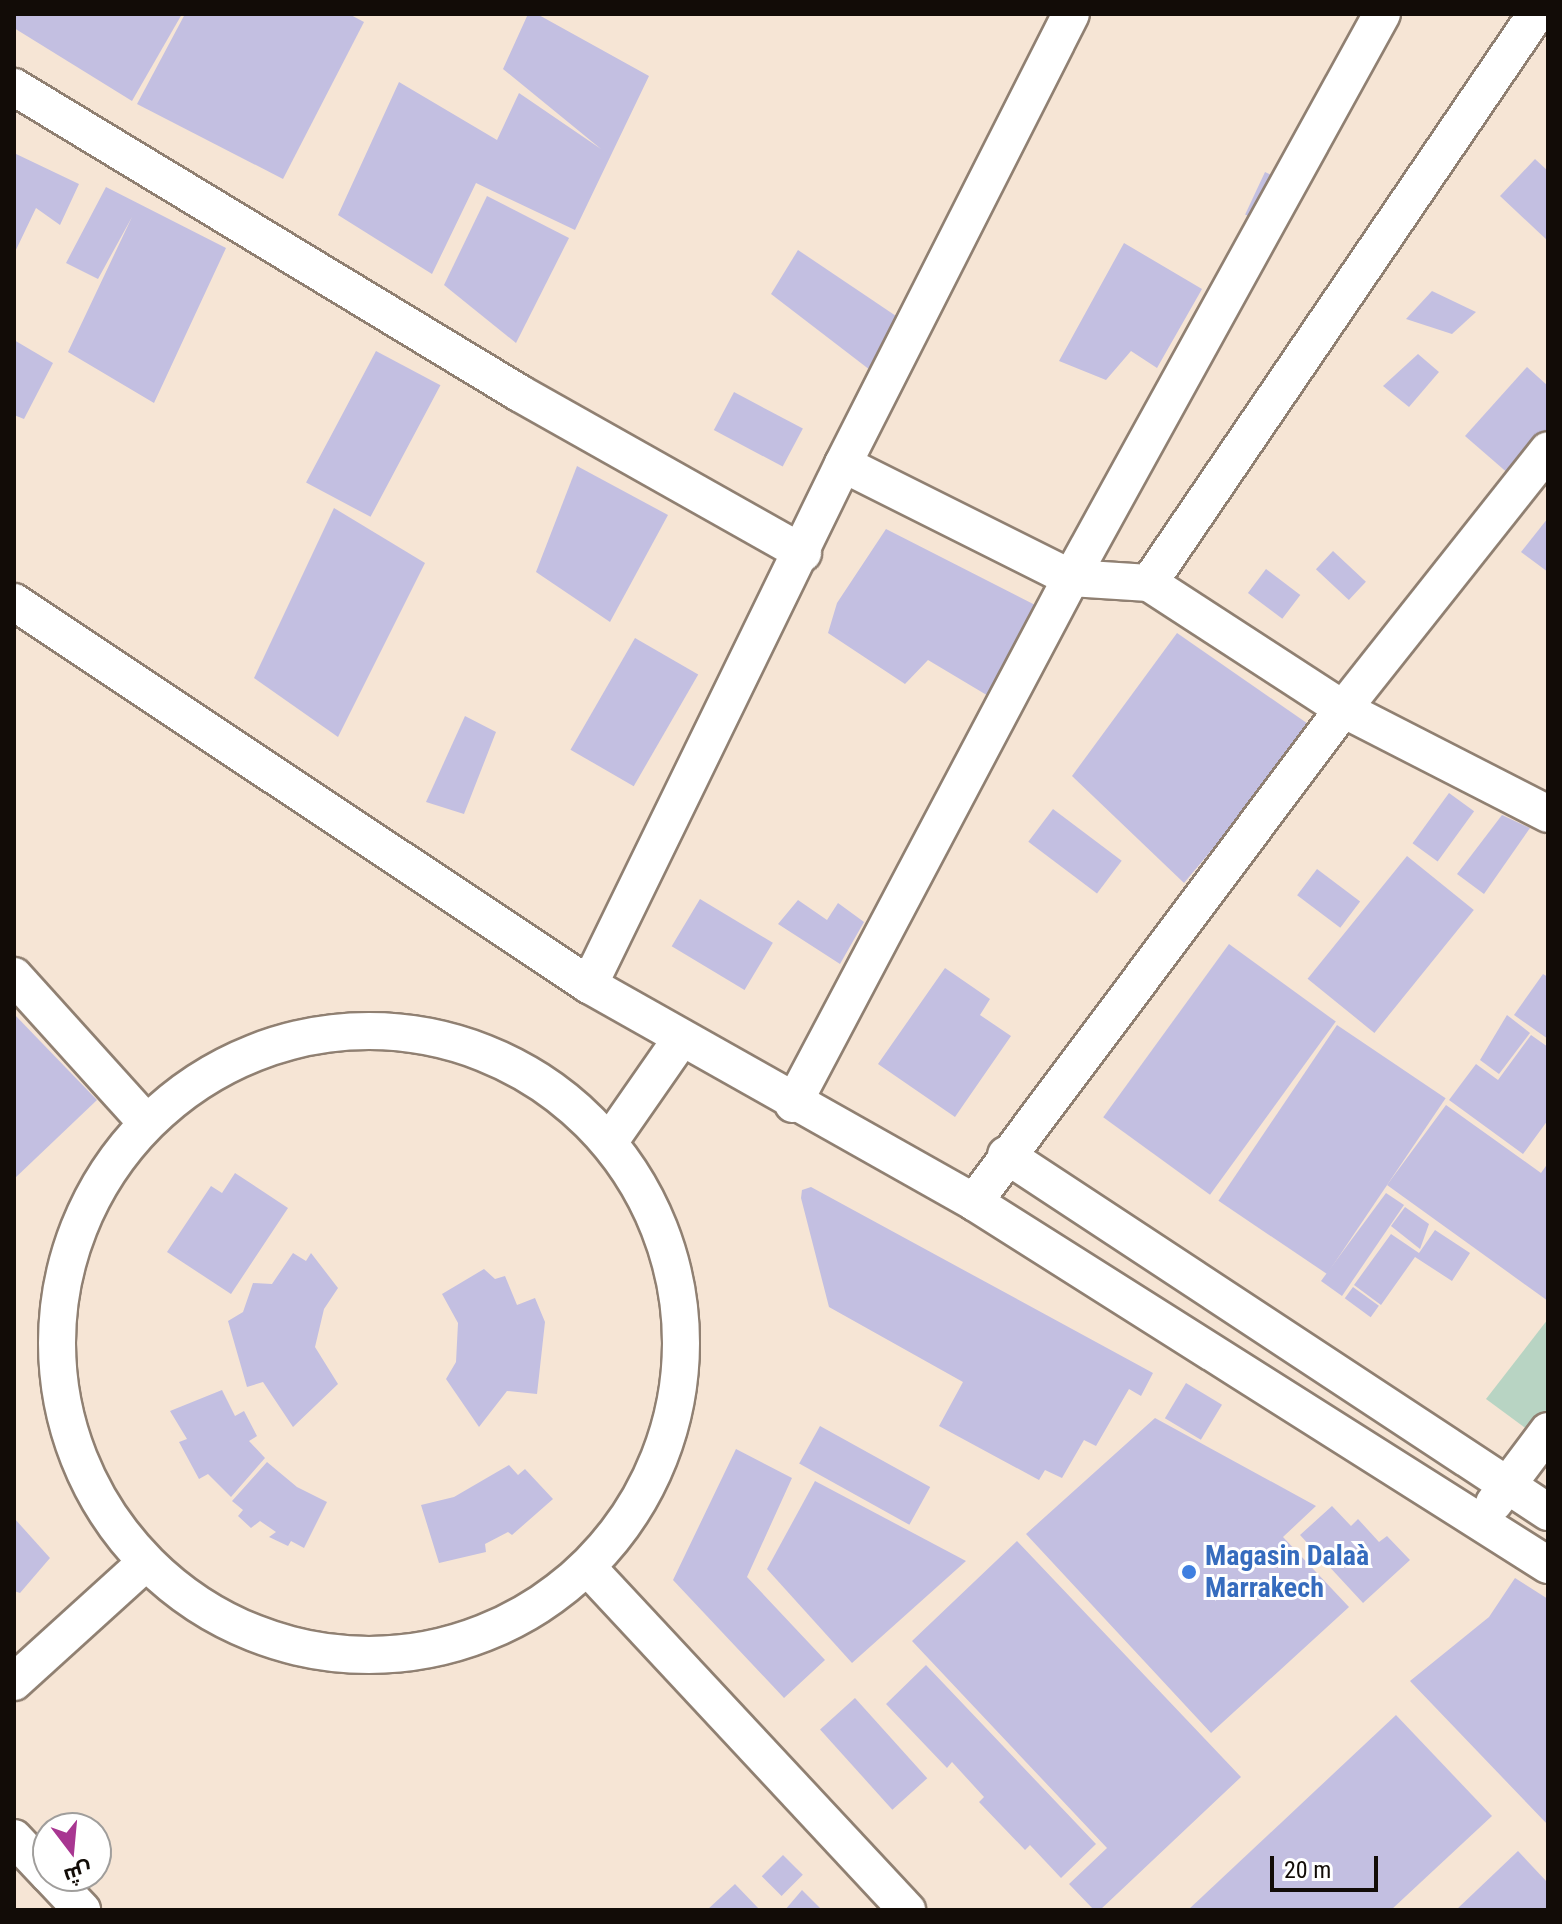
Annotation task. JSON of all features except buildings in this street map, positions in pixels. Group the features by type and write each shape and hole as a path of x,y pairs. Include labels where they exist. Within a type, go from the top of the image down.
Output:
{"street":[{"path":"589,985 803,553 843,464 1071,14"},
{"path":"793,1104 1071,578 1382,14"},
{"path":"1149,583 1536,14"},
{"path":"14,87 519,393 803,553"},
{"path":"974,1202 1006,1155 1343,709 1548,450"},
{"path":"843,464 1071,578 1149,583 1343,709 1548,814"},
{"path":"14,602 589,985 793,1104 974,1202 1548,1565"},
{"path":"14,976 146,1122"},
{"path":"383,1030 468,1045 546,1083 610,1141 659,1221 683,1312 678,1405 645,1493 588,1568 508,1624 414,1654 330,1653 223,1622 144,1564 87,1484 57,1392 57,1336 58,1294 88,1201 146,1122 215,1069 296,1037 383,1030"},
{"path":"610,1141 681,1039"},
{"path":"1006,1155 1548,1512"},
{"path":"1479,1521 1548,1431"},
{"path":"14,1682 144,1564"},
{"path":"588,1568 907,1910"},
{"path":"14,1838 32,1857"},
{"path":"65,1892 82,1910"}],"green space":[{"path":"1548,1319 1548,1418 1535,1435 1486,1399"}],"place":[{"name":"Magasin Dalaà Marrakech","path":"1189,1572"}]}
